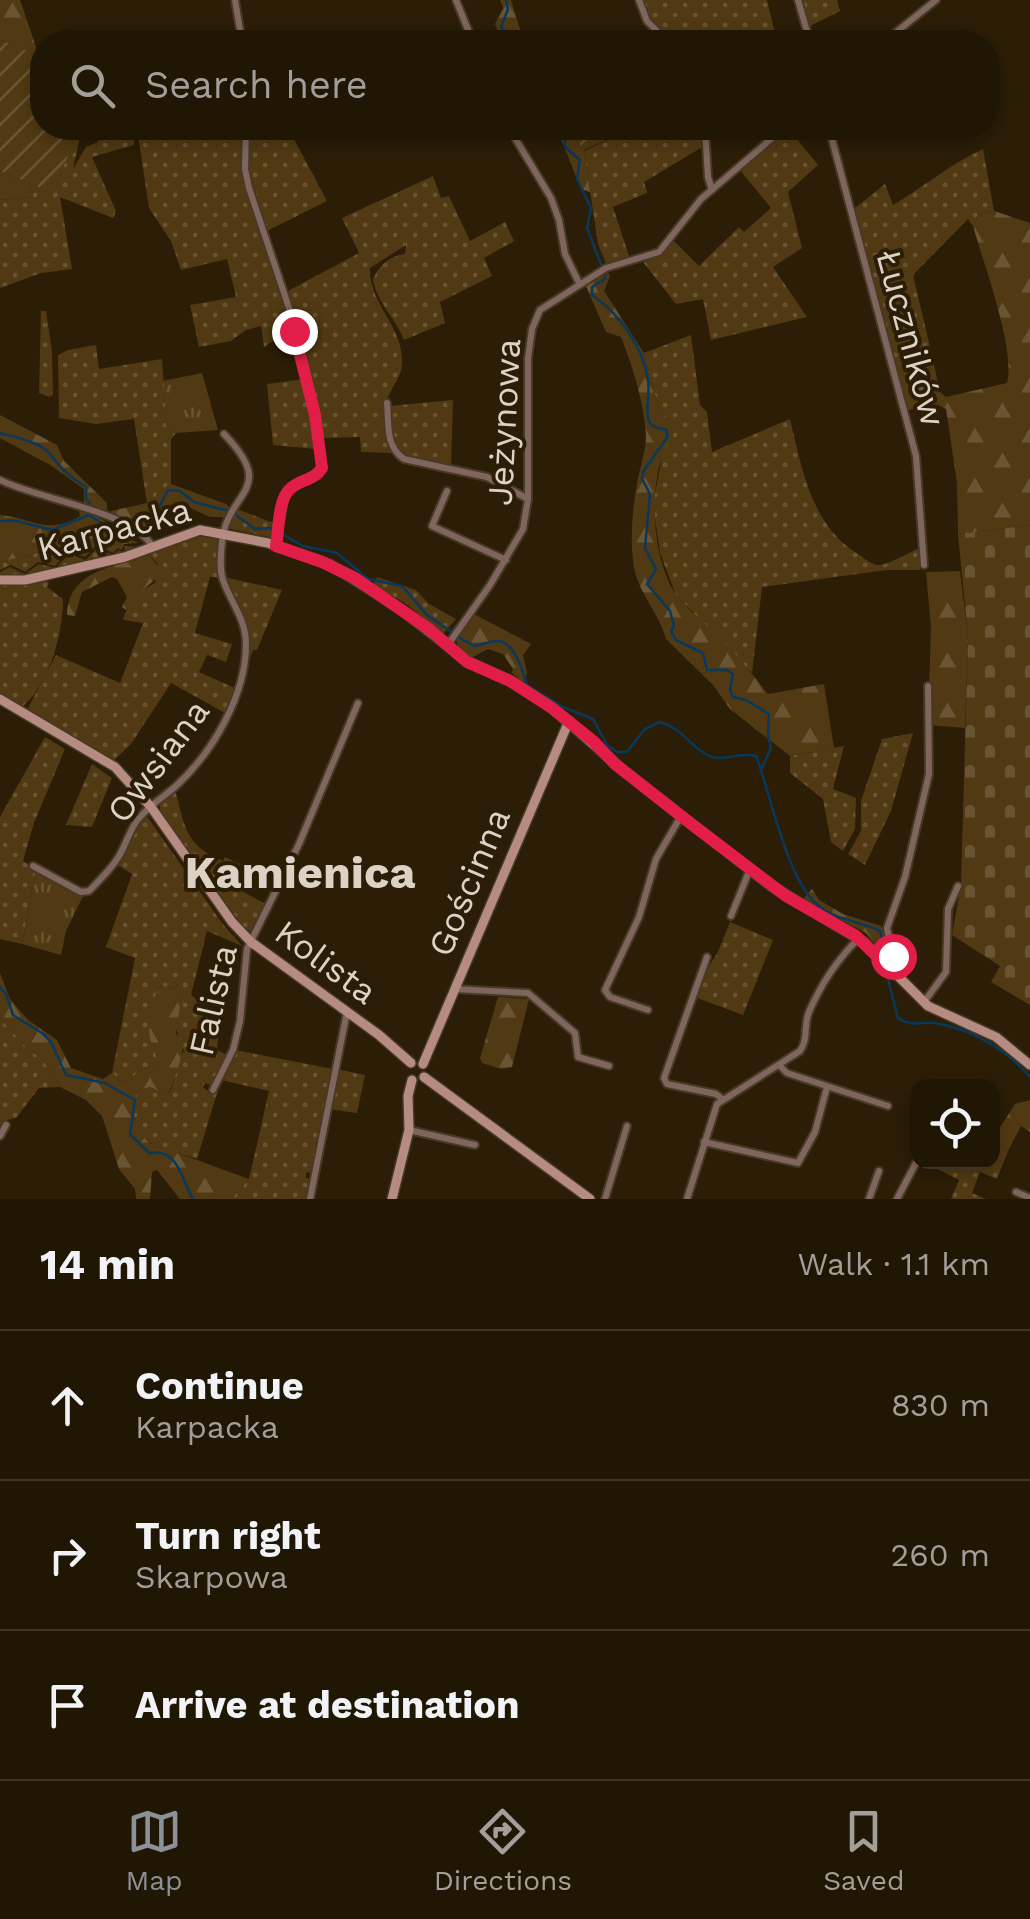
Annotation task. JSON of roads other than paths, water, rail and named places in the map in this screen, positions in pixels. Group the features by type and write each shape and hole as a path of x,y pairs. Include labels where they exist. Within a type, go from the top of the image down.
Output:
{"street":[{"path":"235,0 240,30"},
{"path":"456,0 467,30"},
{"path":"638,0 657,30"},
{"path":"798,0 807,30"},
{"path":"899,30 936,0"},
{"path":"246,140 247,179 291,314 315,415 322,464 318,475 288,490 276,541"},
{"path":"516,140 551,198 565,254 579,283"},
{"path":"706,140 712,190"},
{"name":"Jeżynowa","path":"453,638 521,534 528,499 532,329 540,310 602,270 659,252 712,190 770,140"},
{"name":"Łuczników","path":"833,140 916,456 924,565"},
{"path":"387,403 390,445 395,452 404,458 487,477 528,499"},
{"path":"223,533 249,481 249,471 238,448 224,434"},
{"path":"0,480 26,493 76,505 130,527 144,534 153,546"},
{"path":"447,490 432,526 506,560"},
{"name":"Karpacka","path":"0,580 24,580 135,554 193,531 276,541 322,562 453,638 467,662 516,684 568,721 615,764 750,869 802,906 859,938 924,1002 996,1038 1030,1065"},
{"name":"Owsiana","path":"32,866 82,892 89,891 116,862 135,824 178,784 208,748 241,682 245,631 222,572 223,533"},
{"path":"892,971 887,928 904,878 929,774 928,686"},
{"name":"Kolista","path":"0,699 108,762 151,806 232,922 251,942 347,1010 411,1064"},
{"name":"Falista","path":"213,1090 236,1040 246,953 299,844 358,703"},
{"name":"Gościnna","path":"423,1064 568,721"},
{"path":"648,1010 610,996 605,990 639,917 656,860 681,816"},
{"path":"731,916 750,869"},
{"path":"924,1002 946,972 948,909 958,886"},
{"path":"687,1199 722,1098 802,1048 809,1012 833,966 859,938"},
{"path":"707,957 664,1078 668,1084 722,1098"},
{"path":"454,988 532,994 575,1033 578,1057 609,1066"},
{"path":"310,1199 347,1010"},
{"path":"392,1199 409,1130 408,1096 412,1080 407,1070 411,1064 423,1064 424,1077 590,1199"},
{"path":"779,1065 786,1073 888,1106"},
{"path":"412,1080 424,1077"},
{"path":"704,1142 798,1163 815,1132 827,1088"},
{"path":"0,1136 6,1125"},
{"path":"605,1199 627,1126"},
{"path":"409,1130 475,1145"},
{"path":"898,1199 913,1169"},
{"path":"870,1199 880,1171"},
{"path":"1016,1192 1030,1198"}],"waterway":[{"path":"504,30 501,27 508,9 506,0"},
{"path":"565,140 565,147 580,160 577,179 591,208 587,228 602,267"},
{"path":"605,274 605,279 592,287 592,295 611,311 635,343 648,379 648,419 652,426 666,430 668,436 642,479 650,494 645,548 656,569 647,584 670,611 674,626 671,631 676,640 703,653 707,670 727,670 733,674 733,697 769,714 771,748 761,770"},
{"path":"0,433 47,450 86,487 90,504"},
{"path":"0,521 52,530 89,515 118,530 133,519 157,511 168,490 229,511"},
{"path":"236,515 255,529 272,528 303,546 337,553 368,579 402,586 427,615 452,632"},
{"path":"458,637 474,646 497,641 506,644 518,660 527,685 563,707 593,719 607,745 617,752 627,752 645,729 660,722 713,757 756,756 789,859 809,896 828,912 880,931 886,954"},
{"path":"888,979 898,1018 950,1026 976,1036 999,1049 1030,1077"},
{"path":"0,987 13,1015 51,1042 66,1075 105,1083 135,1100 130,1134 149,1153 167,1155 173,1160 193,1199"}],"district":[{"name":"Kamienica","path":"300,872"}]}
